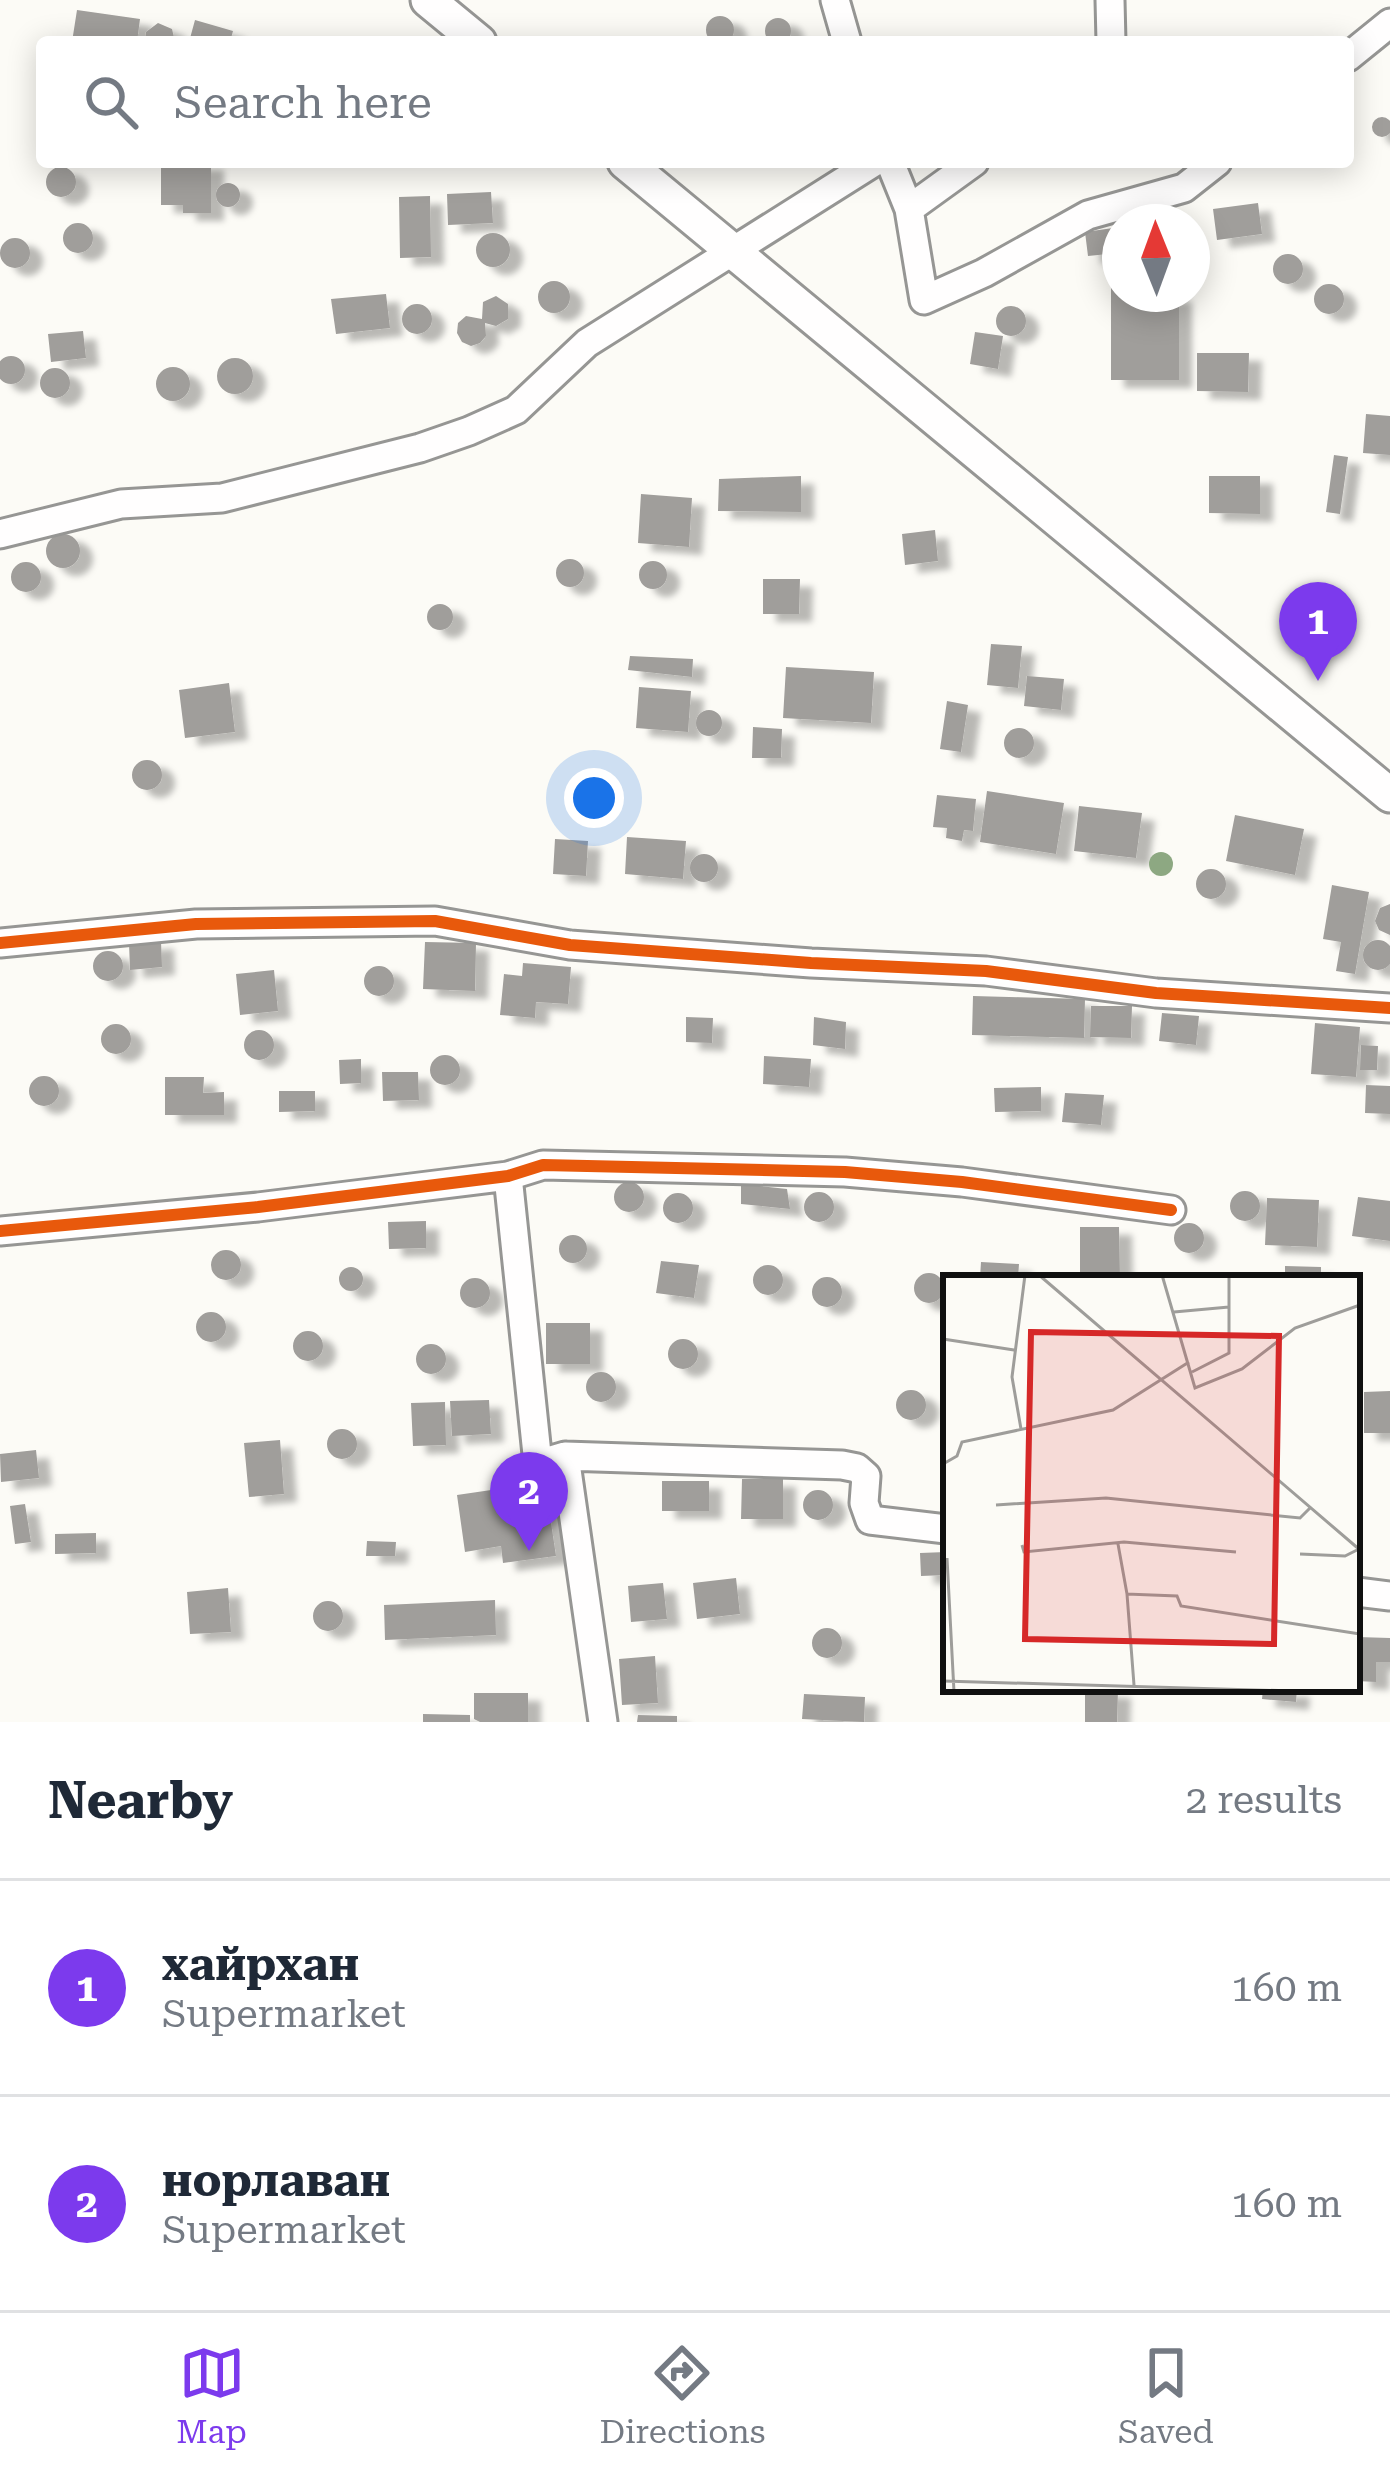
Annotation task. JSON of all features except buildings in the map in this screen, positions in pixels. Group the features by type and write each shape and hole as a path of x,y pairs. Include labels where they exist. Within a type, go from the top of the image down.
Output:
{"street":[{"path":"428,0 472,36"},
{"path":"835,0 845,36"},
{"path":"1110,0 1111,36"},
{"path":"1354,52 1390,22"},
{"path":"632,168 1390,795"},
{"path":"0,534 121,504 222,499 469,431 516,410 587,343 864,168"},
{"path":"892,168 908,209 924,300 984,273 1088,215 1184,188 1209,168"},
{"path":"908,209 966,168"},
{"path":"0,943 196,923 435,922 570,944 986,971 1156,993 1390,1007"},
{"path":"0,1231 258,1207 508,1176 543,1165 845,1172 962,1182 1171,1210"},
{"path":"508,1176 538,1464 565,1456 842,1465 866,1476 864,1503 870,1520 943,1529"},
{"path":"565,1456 603,1722"},
{"path":"1360,1592 1390,1596"}],"cycle path":[{"path":"0,943 196,924 435,921 570,945 986,971 1156,993 1390,1008"},
{"path":"0,1231 258,1207 508,1176 543,1165 845,1172 962,1182 1171,1210"}],"place":[{"name":"хайрхан","path":"1318,681"},
{"name":"норлаван","path":"529,1551"}]}
